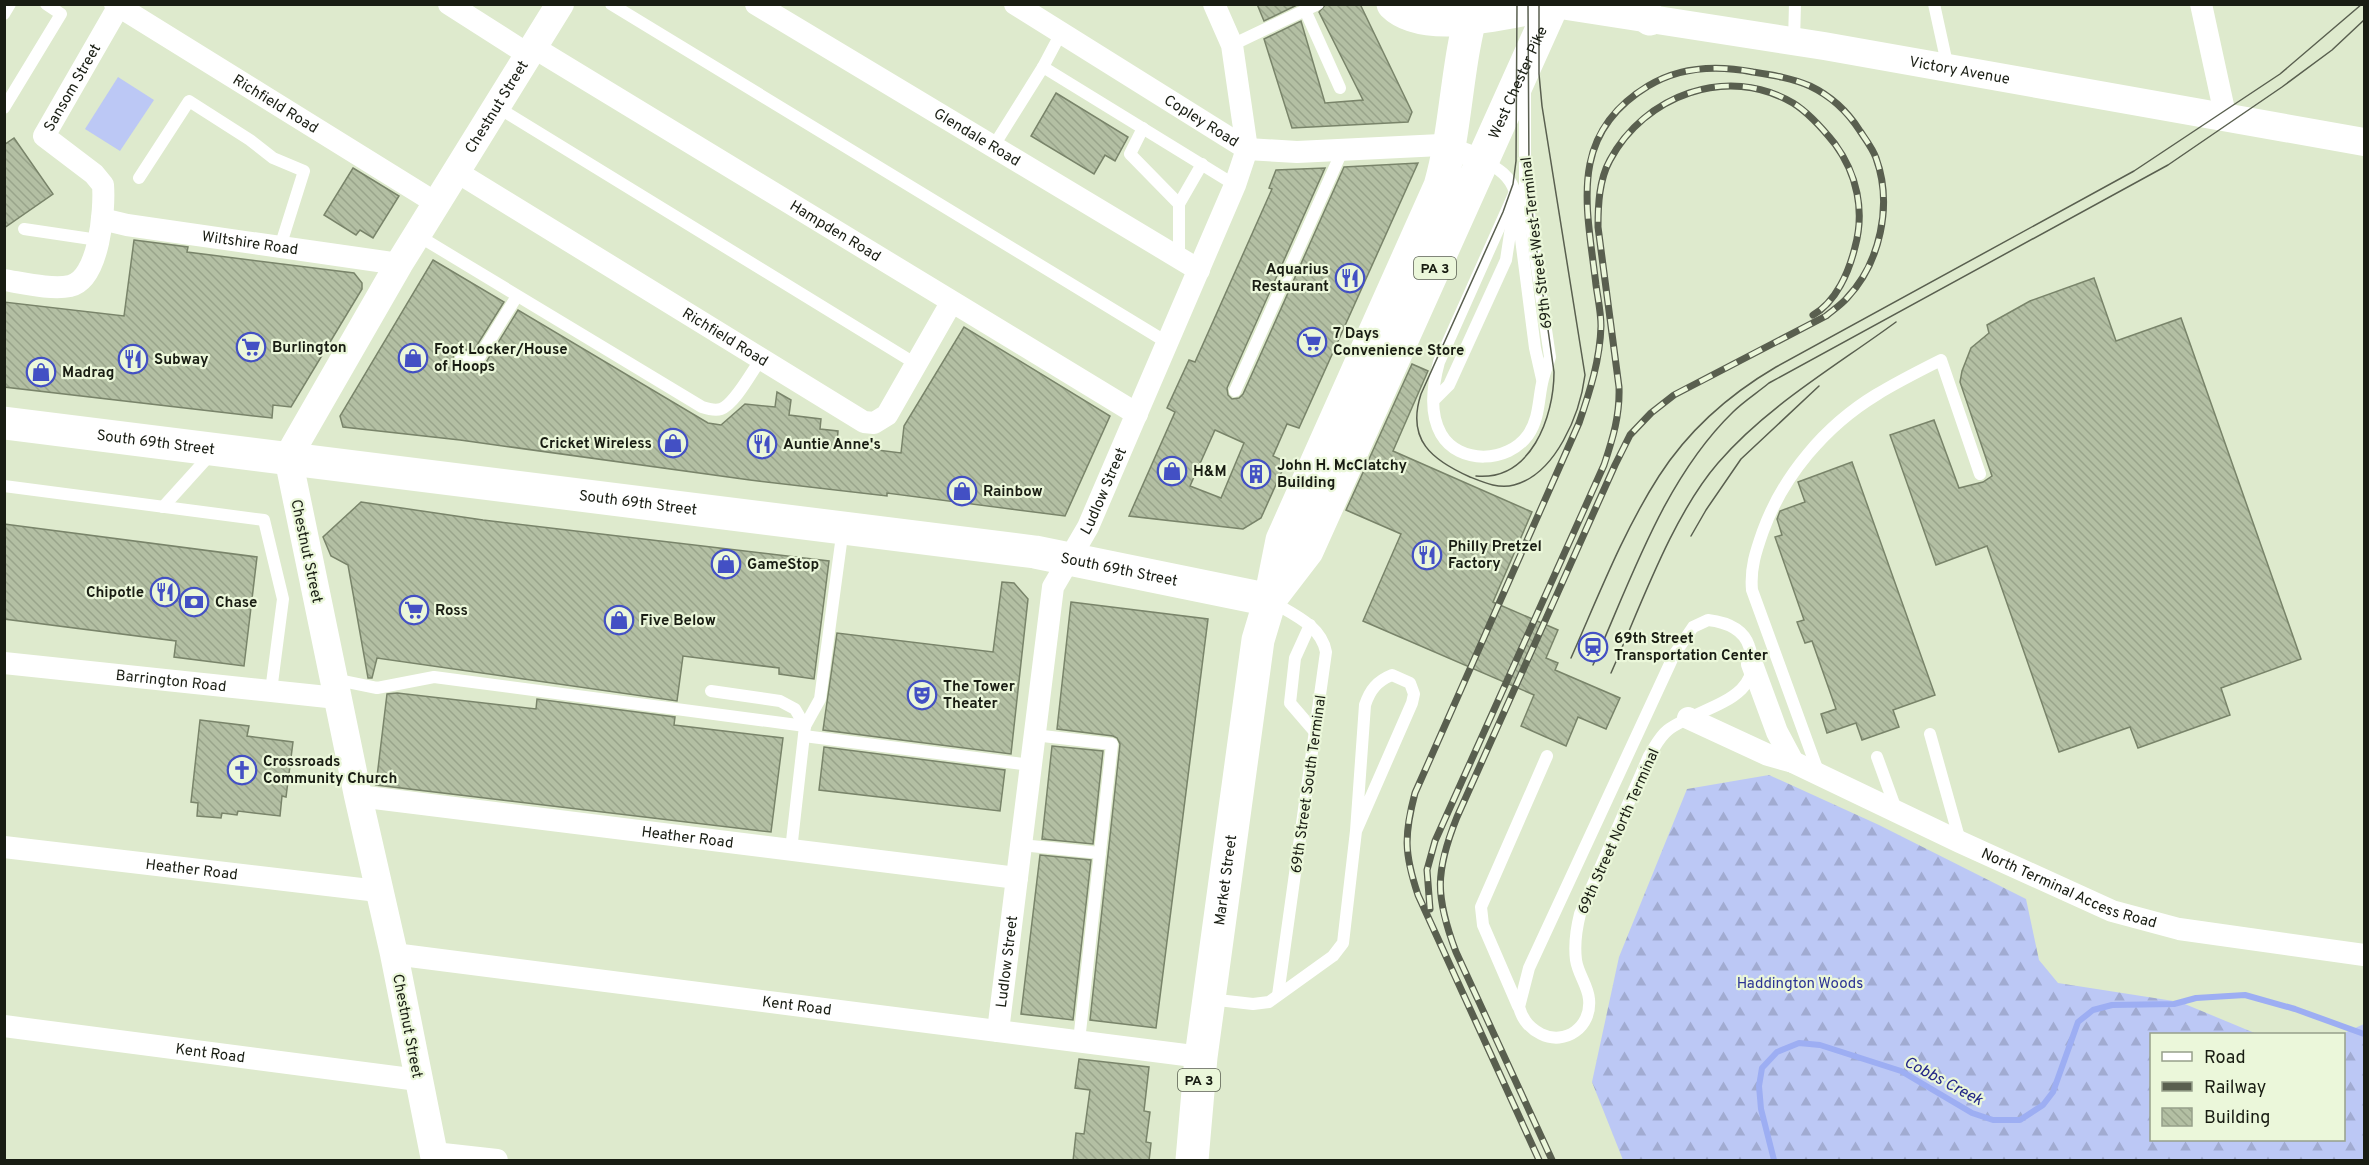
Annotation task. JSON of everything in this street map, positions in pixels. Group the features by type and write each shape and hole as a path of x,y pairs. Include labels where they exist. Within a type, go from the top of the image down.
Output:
{"main road":[{"path":"1393,4 1404,13 1444,22 1472,11 1553,4"},
{"name":"West Chester Pike","path":"1484,161 1553,4"},
{"name":"PA 3","path":"1448,147 1461,53 1472,11"},
{"name":"Market Street","path":"1192,1161 1201,1057 1252,668 1270,600 1282,540 1436,196 1443,175 1448,147"},
{"name":"Market Street","path":"1270,600 1307,551 1484,161"},
{"name":"South 69th Street","path":"4,423 1035,552 1270,600"}],"street":[{"name":"Hampden Road","path":"449,4 1137,414"},
{"name":"Chestnut Street","path":"434,1157 394,954 378,891 288,458 399,264 560,4"},
{"name":"Glendale Road","path":"756,4 1199,270"},
{"name":"Copley Road","path":"1015,4 1247,149 1297,152 1418,145 1448,147 1484,161"},
{"name":"Ludlow Street","path":"998,1031 1052,595 1056,581 1088,527 1235,186 1247,149 1232,45 1214,4"},
{"name":"Victory Avenue","path":"1553,4 1640,12 2364,142"},
{"path":"2201,4 2219,87 2215,117"},
{"name":"Richfield Road","path":"118,5 436,203"},
{"name":"Sansom Street","path":"4,280 72,286 86,275 92,265 100,230 103,186 94,174 44,136 118,5"},
{"name":"Richfield Road","path":"457,172 864,422 874,423 887,415 951,303"},
{"name":"Wiltshire Road","path":"100,230 127,225 399,264"},
{"name":"Barrington Road","path":"4,663 272,691 335,688"},
{"path":"1752,664 1777,732 1793,762"},
{"name":"North Terminal Access Road","path":"1688,718 1768,755 1793,762 2090,903 2133,918 2198,932 2364,955"},
{"name":"Heather Road","path":"358,796 1017,878"},
{"name":"Heather Road","path":"4,847 378,891"},
{"name":"Kent Road","path":"394,954 1201,1057"},
{"name":"Kent Road","path":"4,1026 418,1080"},
{"path":"434,1157 497,1161"}],"lane":[{"path":"4,14 10,4"},
{"path":"4,108 61,14 46,4"},
{"path":"611,4 1168,343"},
{"path":"1232,45 1318,4"},
{"path":"1794,41 1795,4"},
{"path":"1934,4 1948,68"},
{"path":"1305,10 1340,88"},
{"path":"993,147 1043,67 1061,33"},
{"path":"1043,67 1235,186"},
{"name":"69th Street West Terminal","path":"1515,192 1439,362 1435,382 1434,400 1437,425 1446,440 1464,452 1474,455 1495,457 1514,448 1529,434 1538,411 1542,380 1550,357 1525,185 1525,69"},
{"path":"139,178 189,101 273,158 304,171 280,247"},
{"path":"496,108 916,364"},
{"path":"1143,128 1130,154 1179,204"},
{"path":"1235,391 1343,149"},
{"name":"69th Street West Terminal","path":"1484,161 1503,173 1513,184 1535,348 1542,380"},
{"path":"1179,258 1179,204 1202,164"},
{"name":"69th Street West Terminal","path":"1434,400 1449,385 1506,260 1511,238 1515,192"},
{"path":"24,229 100,230"},
{"path":"417,235 702,407 713,410 722,409 730,403 761,359"},
{"path":"460,358 478,359 517,296"},
{"path":"1819,775 1752,590 1754,554 1777,497 1789,477 1815,447 1850,414 1874,396 1941,360 1980,474"},
{"path":"163,507 216,448"},
{"path":"4,486 264,520 283,599 272,691"},
{"path":"791,849 804,731 820,699 843,528"},
{"name":"69th Street South Terminal","path":"1270,600 1320,635 1326,652 1278,995"},
{"name":"69th Street North Terminal","path":"1708,620 1726,624 1746,639 1750,647 1752,664 1746,683 1741,690 1725,701 1688,718 1662,735 1649,756 1580,914 1575,932 1576,961 1589,997 1589,1008 1581,1026 1567,1037 1558,1039 1535,1032 1526,1024 1519,1007 1529,968 1679,645 1700,622 1708,620"},
{"path":"1310,626 1295,658 1290,703 1315,732"},
{"path":"1209,999 1263,1004 1333,956 1343,943 1356,831 1365,705 1376,685 1392,675 1410,683 1414,694 1412,703 1356,831"},
{"path":"335,688 377,688 434,677 1031,765"},
{"path":"711,692 780,701 795,709 804,731"},
{"path":"1034,735 1112,744 1079,1041"},
{"path":"1930,735 1960,842"},
{"path":"1519,1007 1483,925 1481,907 1547,756"},
{"path":"1877,757 1897,813"},
{"path":"1021,845 1100,853"}],"green space":[{"path":"118,77 154,100 120,151 85,129"},
{"name":"Haddington Woods","path":"1769,775 1879,825 2026,899 2039,960 2058,983 2180,1002 2255,1033 2150,1033 2150,1141 2345,1141 2344,1033 2364,1024 2364,1160 1623,1160 1592,1082 1619,957 1687,789"}],"building":[{"path":"1257,4 1297,4 1297,5 1264,21"},
{"path":"1326,4 1360,4 1412,112 1408,122 1292,128 1264,39 1301,21 1325,103 1363,100 1319,12"},
{"path":"1056,93 1128,137 1115,161 1105,155 1094,174 1031,136"},
{"path":"14,138 53,194 4,228 4,145"},
{"path":"1418,163 1299,428 1287,424 1273,456 1286,462 1261,518 1243,529 1129,516 1175,412 1167,408 1189,360 1195,362 1272,189 1269,188 1276,170 1325,168 1227,388 1228,395 1232,399 1239,398 1243,394 1344,167","holes":["1215,430 1244,443 1221,498 1190,486"]},
{"path":"353,168 399,196 373,238 360,230 356,235 324,215"},
{"path":"134,240 188,247 187,252 354,273 362,283 362,289 291,407 273,405 272,418 4,387 4,302 124,316"},
{"path":"433,260 504,302 474,350 461,350 454,353 453,361 460,366 478,367 485,364 518,310 708,423 721,425 745,404 775,407 777,392 791,400 789,415 821,419 820,429 838,431 837,445 901,453 904,426 964,327 1110,416 1065,516 887,493 887,496 750,480 460,440 343,427 340,416"},
{"path":"2094,278 2116,341 2181,318 2301,659 2221,688 2230,715 2138,748 2130,727 2059,752 1987,546 1936,565 1890,435 1934,420 1959,488 1983,482 1992,476 1960,382 1971,348 1989,333 1987,325 2030,301"},
{"name":"69th Street Transportation Center","path":"1412,364 1428,371 1393,451 1532,512 1493,602 1558,630 1546,658 1558,663 1555,670 1620,698 1606,729 1578,717 1566,746 1521,726 1534,695 1363,621 1401,534 1346,510"},
{"path":"1852,462 1935,695 1893,710 1899,727 1862,740 1856,723 1827,733 1821,714 1836,709 1812,641 1805,643 1797,622 1804,620 1775,537 1782,535 1777,519 1780,511 1805,502 1798,482"},
{"path":"361,502 483,520 829,561 814,679 779,674 779,668 683,656 677,701 377,658 372,678 368,678 348,565 331,556 323,537"},
{"path":"4,524 257,557 244,666 174,657 176,641 4,619"},
{"name":"The Tower Theater","path":"1002,582 1014,583 1028,599 1011,754 823,730 837,633 993,652"},
{"path":"1071,602 1208,619 1156,1028 1090,1020 1120,744 1113,736 1057,729"},
{"path":"397,693 536,709 537,699 675,717 674,725 783,738 771,832 376,785 387,694"},
{"name":"Crossroads Community Church","path":"200,720 249,726 247,736 293,742 286,797 282,796 280,816 238,811 237,815 222,813 221,818 197,816 198,803 191,802"},
{"path":"1052,746 1103,751 1093,844 1042,839"},
{"path":"824,747 1005,770 1000,811 819,790"},
{"path":"1040,855 1091,860 1073,1020 1021,1014"},
{"path":"1079,1059 1149,1067 1144,1111 1150,1112 1146,1142 1151,1143 1149,1161 1073,1161 1076,1133 1084,1134 1090,1090 1075,1088"}],"waterway":[{"name":"Cobbs Creek","path":"1774,1160 1761,1109 1759,1086 1762,1068 1777,1052 1799,1043 1820,1045 1901,1071 1972,1113 1993,1120 2020,1120 2043,1105 2053,1092 2078,1022 2093,1010 2112,1005 2174,1004 2196,998 2245,995 2295,1009 2364,1034"}],"tram line":[{"path":"1517,4 1516,161 1513,184 1503,212 1421,394 1417,410 1420,436 1434,455 1470,477 1497,486 1514,485 1529,479 1554,456 1578,407 1585,375 1542,106 1539,74 1539,4"},
{"path":"1476,476 1495,475 1511,468 1525,457 1536,443 1544,426 1553,390 1554,372 1534,231 1529,173 1528,4"},
{"path":"1571,658 1612,565 1646,497 1683,444 1726,401 1776,367 2134,171 2280,74 2362,4"},
{"path":"1593,665 1636,565 1668,499 1687,468 1709,439 1742,404 1769,383 2168,165 2282,87 2332,50 2364,20"},
{"path":"1611,673 1645,592 1672,536 1701,485 1718,463 1737,442 1780,405 1896,322"},
{"path":"1691,536 1741,459 1819,386"}],"railway":[{"path":"1539,1160 1418,895 1410,867 1407,844 1411,808 1415,793 1579,423 1591,387 1599,351 1601,326 1589,228 1588,175 1594,150 1604,127 1622,105 1648,86 1685,71 1712,68 1782,77 1810,86 1832,100 1855,124 1875,155 1881,176 1883,214 1880,233 1868,268 1847,298 1826,316 1674,395 1651,413 1630,435 1457,817 1441,869 1441,899 1456,952 1552,1160"},
{"path":"1430,909 1427,870 1435,841 1604,465 1613,436 1619,387 1598,227 1599,201 1603,176 1610,160 1625,138 1644,119 1665,104 1690,93 1715,87 1741,86 1768,92 1793,103 1810,116 1826,133 1843,156 1854,180 1859,220 1855,247 1845,276 1835,294 1813,315"}],"place":[{"name":"Aquarius Restaurant","path":"1350,278"},
{"name":"7 Days Convenience Store","path":"1312,342"},
{"name":"Burlington","path":"251,347"},
{"name":"Foot Locker/House of Hoops","path":"413,358"},
{"name":"Subway","path":"133,359"},
{"name":"Madrag","path":"41,372"},
{"name":"Cricket Wireless","path":"673,443"},
{"name":"Auntie Anne's","path":"762,444"},
{"name":"H&M","path":"1172,471"},
{"name":"John H. McClatchy Building","path":"1256,474"},
{"name":"Rainbow","path":"962,491"},
{"name":"Philly Pretzel Factory","path":"1427,555"},
{"name":"GameStop","path":"726,564"},
{"name":"Chipotle","path":"165,592"},
{"name":"Chase","path":"194,602"},
{"name":"Ross","path":"414,610"},
{"name":"Five Below","path":"619,620"},
{"name":"69th Street Transportation Center","path":"1593,647"},
{"name":"The Tower Theater","path":"922,695"},
{"name":"Crossroads Community Church","path":"242,770"}]}
